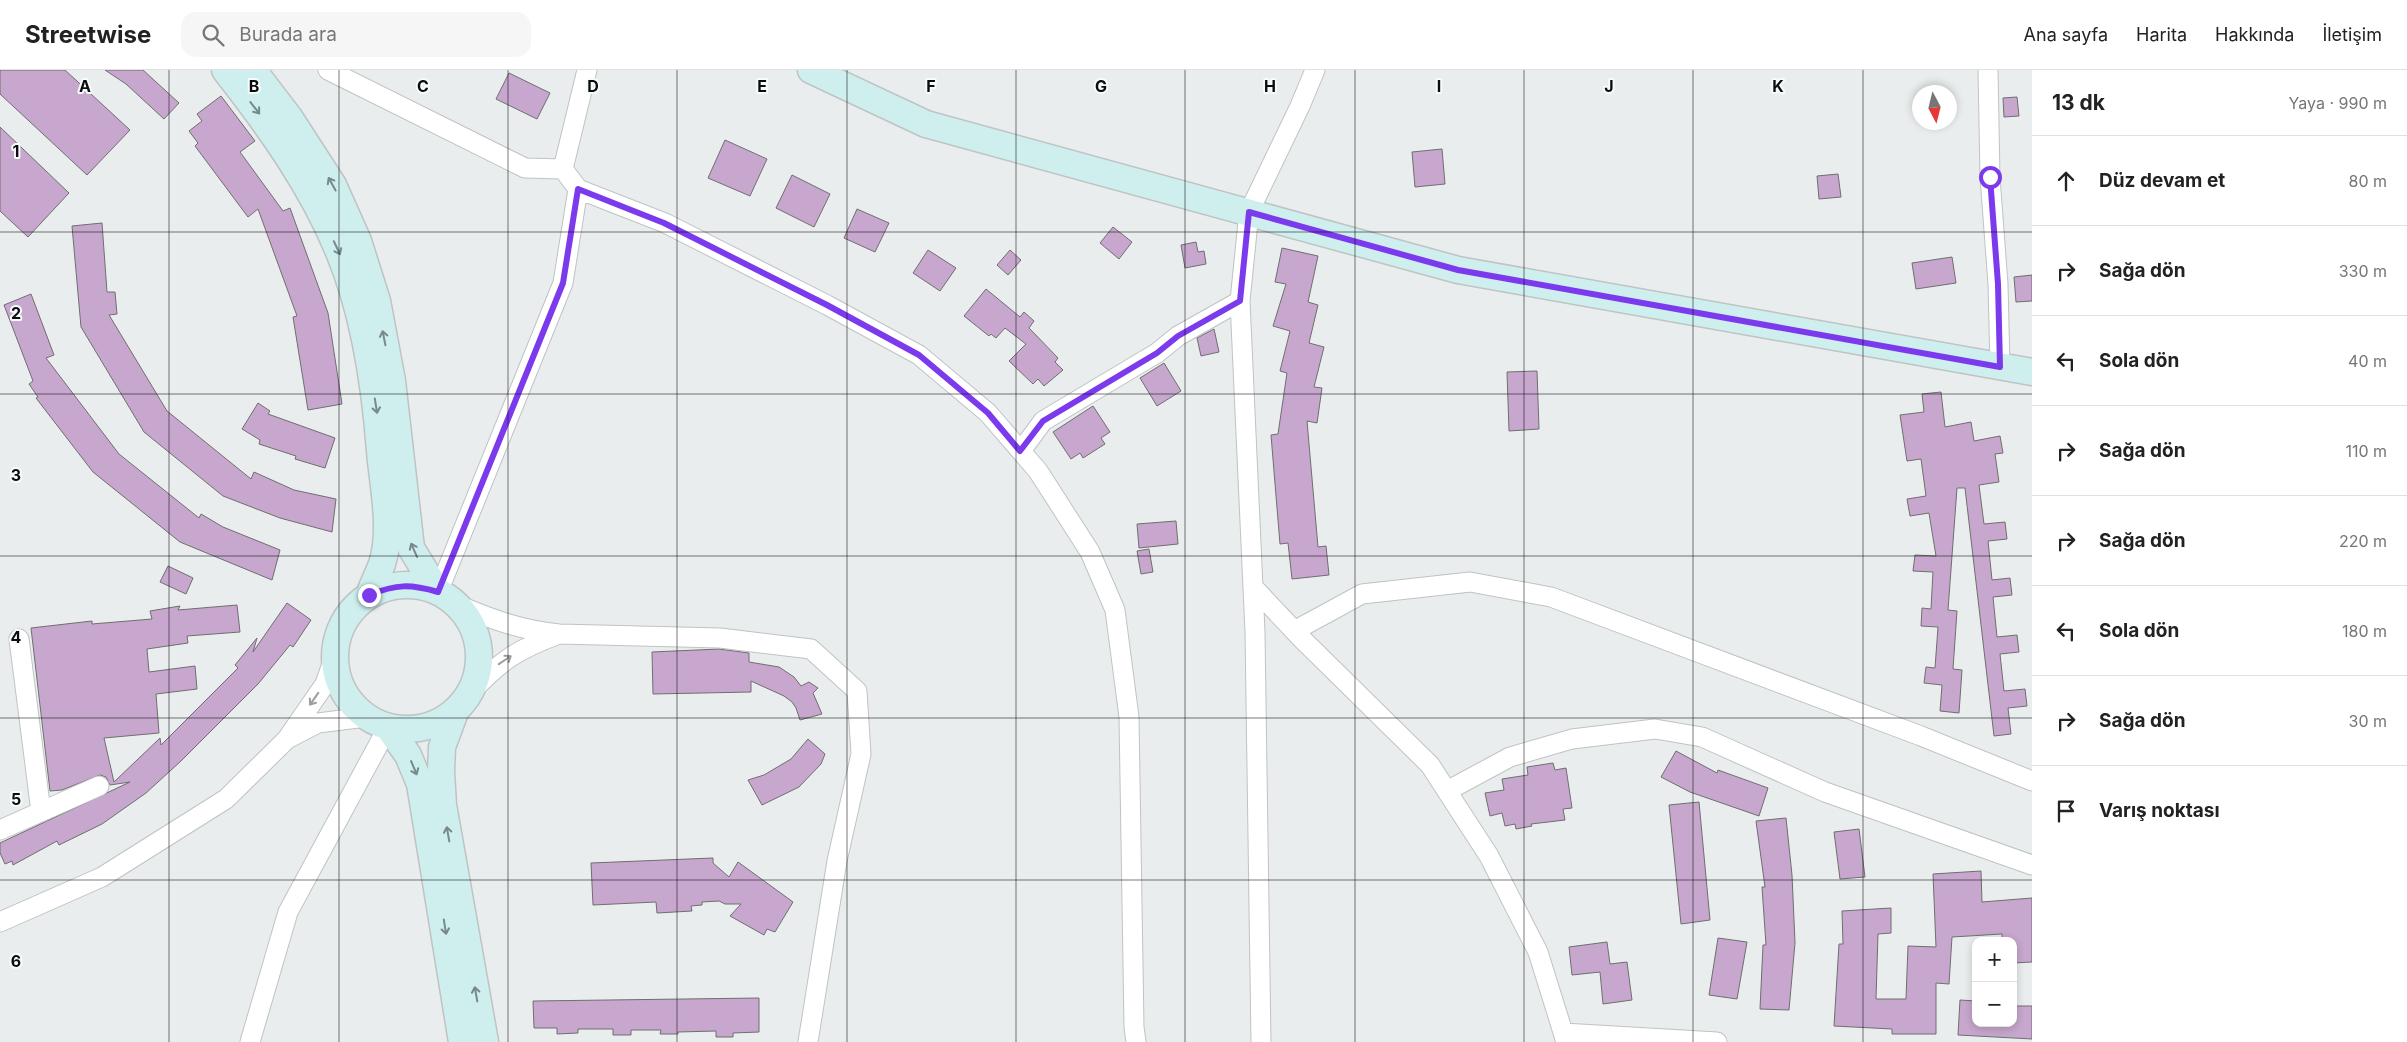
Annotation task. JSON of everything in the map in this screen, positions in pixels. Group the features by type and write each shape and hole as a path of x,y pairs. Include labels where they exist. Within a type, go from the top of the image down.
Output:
{"street":[{"path":"225,70 265,121 307,189 340,252 362,321 377,416 387,526 382,562 369,595"},
{"path":"253,70 289,117 333,185 358,241 377,301 392,381 411,548 448,598 472,624 479,647 479,671 442,747 440,772 485,1042"},
{"path":"328,70 525,168 563,169"},
{"path":"563,169 588,70"},
{"path":"810,70 926,124 1458,270 2032,372"},
{"path":"1262,1042 1253,587 1240,301 1249,212 1300,106 1315,70"},
{"path":"1988,70 1990,177 1998,284 2000,367"},
{"path":"563,169 578,189 664,223 827,305 919,355 988,413 1038,471 1090,552 1115,610 1129,717 1136,1042"},
{"path":"448,598 563,283 578,189"},
{"path":"1020,451 1043,421 1157,353 1178,336 1240,301"},
{"path":"1294,631 1362,594 1470,582 1551,597 1921,736 2032,781"},
{"path":"0,922 102,877 226,798 287,739 325,684 335,655 339,632 351,611 369,595 392,586 416,585 448,598 490,619 525,630 559,634 720,638 811,649 857,691 861,754 837,861 808,1042"},
{"path":"1253,587 1294,631 1430,765 1489,856 1538,952 1564,1038 1717,1042"},
{"path":"287,739 318,723 377,722 411,729 435,724 463,702 496,666 524,648 559,634"},
{"path":"19,639 41,812"},
{"path":"335,655 338,679 349,700 377,722 408,755 420,784 462,1042"},
{"path":"250,1042 288,912 377,722"},
{"path":"1447,791 1510,757 1572,739 1655,728 1702,737 1825,792 2032,865"},
{"path":"0,830 99,786"}],"building":[{"path":"0,70 65,70 130,130 87,175 0,94"},
{"path":"105,70 143,70 179,103 164,119 126,84"},
{"path":"509,73 550,93 537,119 496,99"},
{"path":"221,96 255,141 240,152 283,211 290,208 328,313 342,404 308,410 293,317 297,316 258,209 248,217 195,146 198,143 189,131 202,121 197,114"},
{"path":"2017,97 2019,116 2004,117 2003,98"},
{"path":"0,127 69,193 28,237 0,211"},
{"path":"725,140 767,159 750,196 708,178"},
{"path":"1442,149 1445,184 1415,187 1412,152"},
{"path":"1838,174 1841,197 1819,199 1817,176"},
{"path":"792,175 830,194 814,227 776,208"},
{"path":"857,209 889,223 875,252 844,238"},
{"path":"102,223 107,292 115,292 117,314 109,315 167,411 251,479 254,472 294,490 336,499 332,532 280,518 223,496 144,432 81,327 72,226"},
{"path":"1113,227 1132,242 1119,259 1100,243"},
{"path":"1196,242 1198,252 1204,251 1206,264 1185,268 1181,245"},
{"path":"1282,248 1318,256 1308,302 1318,305 1309,343 1324,347 1314,387 1322,388 1317,423 1307,421 1318,547 1326,546 1329,575 1292,579 1288,543 1280,544 1271,435 1278,434 1287,373 1280,371 1290,331 1273,326 1286,284 1275,282"},
{"path":"928,250 956,268 940,291 913,273"},
{"path":"1010,250 1021,260 1008,275 997,265"},
{"path":"1952,257 1956,283 1916,289 1912,263"},
{"path":"2032,275 2032,301 2016,302 2014,277"},
{"path":"986,289 1020,317 1024,312 1034,321 1029,328 1058,358 1055,362 1063,370 1044,386 1038,379 1033,384 1009,361 1026,344 1005,328 996,338 991,334 989,336 964,316"},
{"path":"31,294 54,355 46,358 119,454 199,518 201,514 223,527 280,550 272,580 180,542 93,472 36,398 38,397 29,384 33,381 4,305"},
{"path":"1214,329 1219,352 1201,356 1197,338"},
{"path":"1164,363 1181,391 1157,406 1140,378"},
{"path":"1537,371 1539,429 1509,431 1507,372"},
{"path":"1941,392 1945,427 1971,422 1974,441 2000,436 2003,453 1995,454 1999,482 1979,485 1984,524 2005,522 2007,539 1988,541 1992,580 2010,578 2012,595 1993,597 1997,637 2017,635 2019,652 2000,654 2004,691 2025,689 2027,706 2008,708 2011,734 1994,736 1965,488 1957,488 1948,610 1957,611 1953,669 1962,670 1959,713 1940,711 1942,685 1924,683 1926,667 1935,668 1938,627 1921,626 1922,608 1931,609 1933,572 1913,571 1915,555 1936,556 1929,513 1910,516 1907,499 1926,496 1921,459 1907,461 1900,415 1924,412 1922,394"},
{"path":"258,403 270,411 268,414 335,438 325,468 295,459 296,456 259,444 260,440 242,429"},
{"path":"1093,406 1110,432 1101,438 1105,444 1083,458 1080,453 1071,459 1053,432"},
{"path":"1176,521 1178,544 1139,548 1137,524"},
{"path":"1149,549 1153,572 1141,574 1137,551"},
{"path":"168,566 193,578 186,594 160,582"},
{"path":"287,603 311,620 293,647 290,645 258,684 181,761 146,793 102,824 59,845 57,841 13,865 12,861 5,864 0,853 0,843 130,782 110,785 106,777 100,775 62,790 50,791 31,628 92,621 92,624 152,619 150,611 180,606 178,610 237,605 240,632 187,636 188,643 147,649 149,672 195,666 197,689 156,694 159,733 104,738 114,782 160,738 161,745 238,668 235,665 257,638 253,652"},
{"path":"719,649 749,653 749,662 779,667 794,677 801,686 809,682 818,688 813,693 822,714 800,720 792,702 784,696 751,681 751,692 653,694 652,652"},
{"path":"808,739 825,754 821,764 799,787 762,805 748,780 764,775 791,759"},
{"path":"1676,751 1717,773 1718,770 1768,788 1759,816 1690,792 1661,777"},
{"path":"1553,763 1555,770 1566,768 1572,808 1563,809 1565,820 1531,824 1532,826 1516,829 1515,824 1505,826 1502,813 1490,816 1485,793 1504,790 1502,779 1528,775 1527,767"},
{"path":"1699,802 1710,920 1681,924 1669,805"},
{"path":"1786,818 1792,875 1795,943 1789,1010 1760,1009 1763,945 1766,945 1762,887 1765,887 1756,821"},
{"path":"1859,829 1865,877 1840,879 1834,832"},
{"path":"713,858 713,863 729,877 738,862 793,902 775,932 767,929 764,935 730,916 741,904 725,904 719,901 702,902 702,905 691,906 692,911 657,913 656,902 593,905 591,863"},
{"path":"1981,871 1982,902 2032,898 2032,962 2017,963 2017,937 2002,937 2002,934 1952,937 1949,984 1936,983 1936,1034 1892,1034 1892,1029 1834,1026 1839,944 1843,944 1842,911 1891,908 1891,933 1878,934 1876,999 1906,999 1908,946 1936,947 1933,874"},
{"path":"1718,938 1747,942 1737,999 1709,995"},
{"path":"1607,942 1610,964 1627,962 1632,1000 1603,1004 1600,972 1572,975 1569,947"},
{"path":"759,998 759,1032 733,1033 733,1037 716,1037 716,1031 660,1034 661,1030 631,1030 631,1035 613,1035 613,1029 578,1029 578,1033 557,1034 557,1028 534,1028 533,1001"},
{"path":"1960,1000 1972,1001 1972,1027 2017,1027 2017,1006 2032,1006 2032,1039 1958,1035"}],"route":[{"path":"369,595 392,586 416,585 438,592 563,283 578,189 664,223 827,305 919,355 988,413 1020,451 1043,421 1157,353 1178,336 1240,301 1249,212 1458,270 2000,367 1998,284 1990,177"}]}
